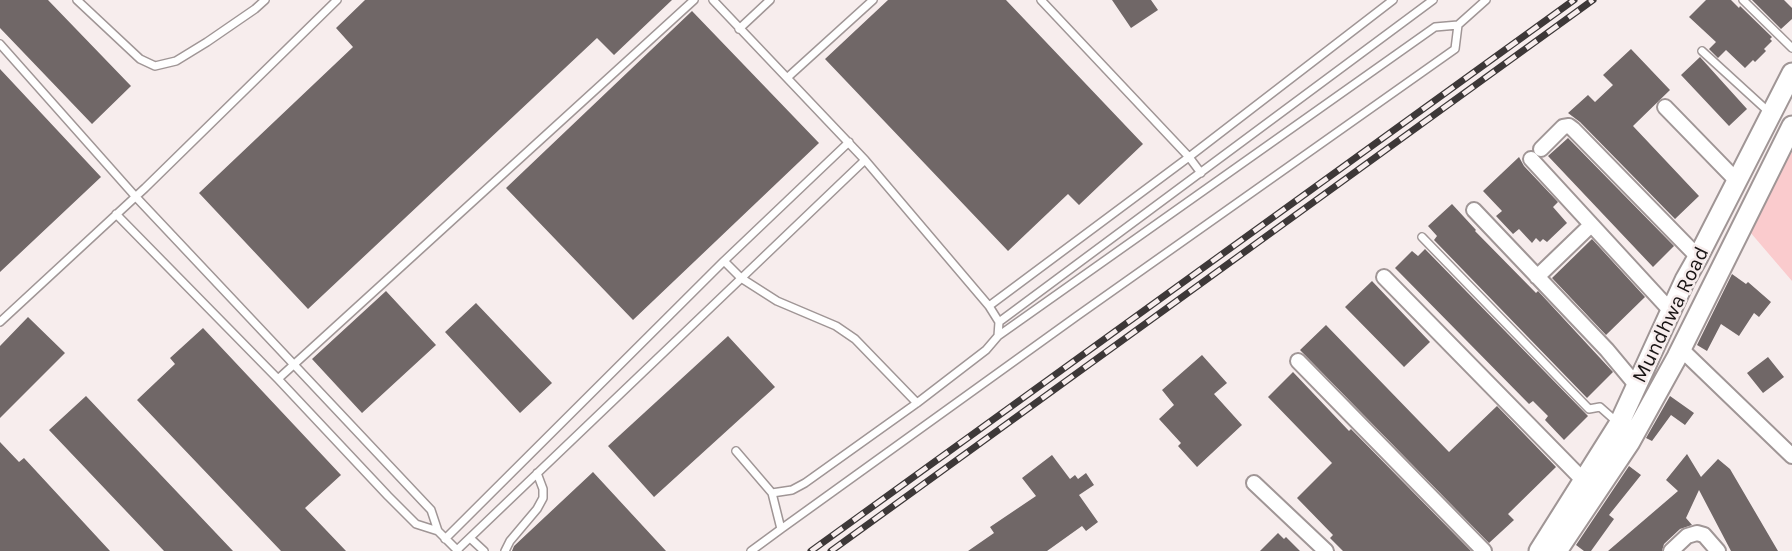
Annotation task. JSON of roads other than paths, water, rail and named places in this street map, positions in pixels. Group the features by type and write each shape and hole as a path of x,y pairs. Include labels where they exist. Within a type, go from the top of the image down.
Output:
{"main road":[{"name":"Mundhwa Road","path":"1539,551 1619,424 1667,319 1675,318 1707,255 1737,181 1792,73"},
{"path":"1694,322 1691,312 1707,255 1792,85"},
{"path":"1707,255 1792,101"},
{"name":"Mundhwa Road","path":"1557,551 1630,442 1681,349 1792,126"}],"street":[{"path":"1665,107 1737,181"},
{"path":"1667,319 1536,154 1563,127 1569,126 1707,255"},
{"path":"1474,210 1607,350 1637,386"},
{"path":"1537,277 1591,225"},
{"path":"1384,277 1583,480"},
{"path":"1681,349 1792,456"},
{"path":"1298,361 1484,551"},
{"path":"1254,483 1326,551"},
{"path":"1671,551 1687,536 1697,533 1704,535 1718,551"}],"lane":[{"path":"77,0 140,59 155,66 176,61 265,0"},
{"path":"0,322 135,196 337,0"},
{"path":"278,379 694,0"},
{"path":"713,0 849,142 989,306 999,322 998,336"},
{"path":"739,29 770,0"},
{"path":"788,77 873,0"},
{"path":"1041,0 1201,173"},
{"path":"989,306 1393,0"},
{"path":"999,322 1433,0"},
{"path":"772,494 792,490 805,483 917,403 986,350 998,336 1435,26 1458,25 1486,0"},
{"path":"1743,0 1792,48"},
{"path":"751,551 1088,308 1455,49 1458,25"},
{"path":"0,44 135,196 431,510 438,531 458,551 865,160"},
{"path":"1702,51 1771,114"},
{"path":"445,539 724,261 849,142"},
{"path":"116,214 278,379 387,496 416,524 438,531"},
{"path":"1422,237 1589,409 1600,407 1619,424"},
{"path":"724,261 741,278 778,301 836,326 855,339 917,403"},
{"path":"736,450 772,494 781,529"},
{"path":"505,551 543,498 543,489 537,473"},
{"path":"470,538 484,551"}],"railway":[{"path":"811,551 1574,0"},
{"path":"831,551 1593,0"}]}
